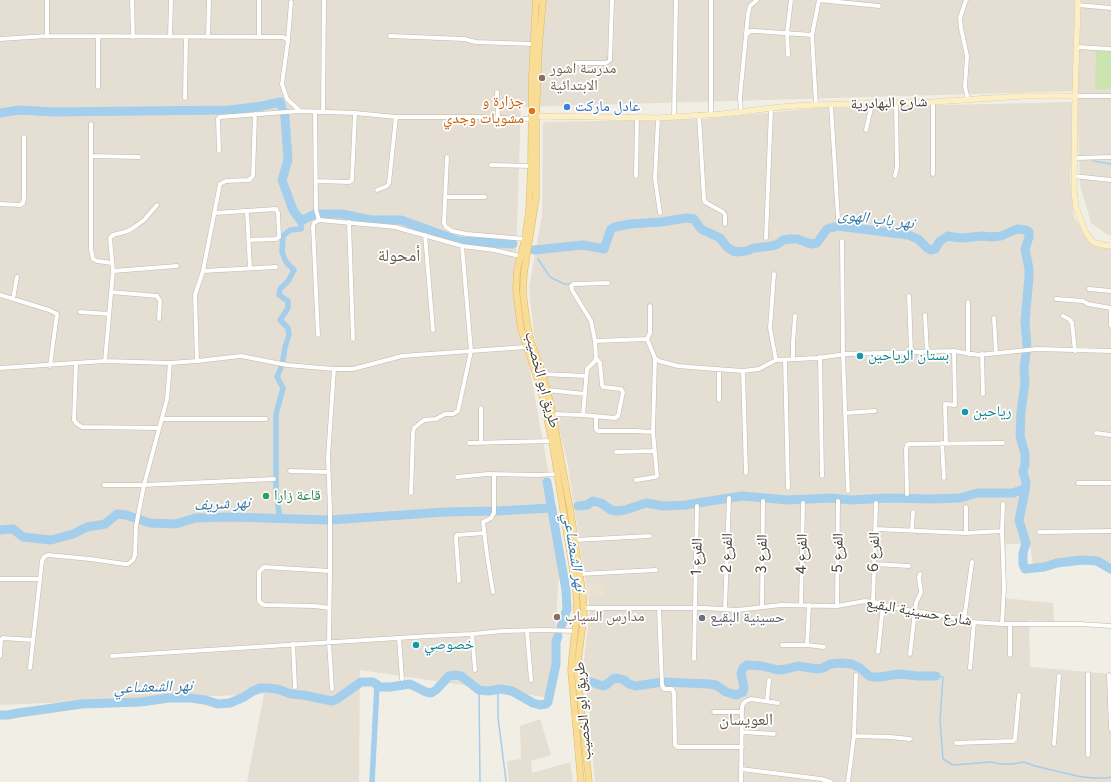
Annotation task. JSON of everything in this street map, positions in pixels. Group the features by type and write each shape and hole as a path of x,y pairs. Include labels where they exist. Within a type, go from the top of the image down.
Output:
{"main road":[{"path":"536,0 543,0"},
{"name":"طريق ابو الخصيب","path":"536,0 529,211 525,239 520,256 516,280 526,347 541,390 552,441 576,590 577,605 571,670 581,782"},
{"name":"طريق ابو الخصيب","path":"543,0 533,118 536,198 523,280 522,318 542,374 553,414 580,574 584,608 577,668 588,782"},
{"path":"1078,2 1074,200 1085,231 1091,240 1095,243 1111,246"},
{"name":"شارع البهادرية","path":"533,118 658,118 741,113 770,109 831,105 933,102 1022,96 1075,96"},
{"path":"575,722 583,721"}],"street":[{"path":"47,0 47,36"},
{"path":"132,0 133,37"},
{"path":"170,37 171,0"},
{"path":"208,37 209,0"},
{"path":"259,0 259,37"},
{"path":"323,112 324,0"},
{"path":"576,63 606,63 610,60 612,0"},
{"path":"674,116 676,0"},
{"path":"711,0 711,115"},
{"path":"741,113 740,97 748,14 750,6 757,0"},
{"path":"788,55 787,33 791,0"},
{"path":"816,106 812,35 819,0 879,6"},
{"path":"966,0 960,18 967,56 965,87 968,99"},
{"path":"291,2 282,84 287,99 300,111"},
{"path":"1078,2 1111,8"},
{"path":"746,35 750,31 812,35"},
{"path":"0,39 47,36 283,37 288,40"},
{"path":"390,36 464,39 476,42 534,44"},
{"path":"98,37 98,88"},
{"path":"185,98 186,37"},
{"path":"1076,47 1111,49"},
{"path":"497,92 498,118"},
{"path":"1075,96 1111,96"},
{"path":"933,102 933,174"},
{"path":"895,176 896,103"},
{"path":"866,130 872,104"},
{"path":"831,105 838,218"},
{"path":"766,238 770,109"},
{"path":"219,151 218,119 220,117 300,111 355,113 396,117 533,118"},
{"path":"315,112 316,210 318,218"},
{"path":"316,181 349,182 352,180 355,113"},
{"path":"197,361 195,295 203,271 220,184 226,181 249,180 253,176 255,114"},
{"path":"699,115 704,199 705,202 723,212 725,215 725,224"},
{"path":"377,190 387,186 389,183 396,117"},
{"path":"636,176 637,118"},
{"path":"658,118 655,179 660,213"},
{"path":"91,124 92,255 97,261 112,263"},
{"path":"0,204 20,205 23,203 24,137"},
{"path":"91,156 139,157"},
{"path":"1074,158 1111,157"},
{"path":"447,158 444,223 446,227 452,231 467,234 525,239"},
{"path":"492,165 531,166"},
{"path":"1074,176 1111,180"},
{"path":"445,197 485,197"},
{"path":"104,361 111,292 112,263 110,238 113,234 128,231 136,226 144,220 157,205"},
{"path":"215,214 276,209 278,213 279,237 276,239 248,240"},
{"path":"247,212 250,268"},
{"path":"318,218 396,227 462,246 494,250 520,256"},
{"path":"318,218 314,223 313,228 318,335"},
{"path":"349,222 353,339"},
{"path":"425,235 433,330"},
{"path":"842,241 842,354 848,490"},
{"path":"411,493 414,428 424,420 436,418 446,414 453,414 458,411 462,386 471,351 462,246"},
{"path":"112,271 177,266"},
{"path":"203,271 276,267"},
{"path":"774,274 770,328 776,360"},
{"path":"13,299 17,277"},
{"path":"553,414 615,418 618,416 623,392 621,389 602,386 600,363 596,358 595,341 591,321 571,286 574,284 608,283"},
{"path":"1089,289 1111,291"},
{"path":"111,292 157,296 160,301 159,319"},
{"path":"0,295 54,311 57,314 50,366"},
{"path":"909,296 911,352"},
{"path":"1056,299 1083,301 1088,304 1111,309 1111,326"},
{"path":"968,302 968,354"},
{"path":"636,480 657,476 653,432 655,358 647,339 650,333 650,306"},
{"path":"80,312 109,314"},
{"path":"925,315 927,352"},
{"path":"793,359 795,316"},
{"path":"1063,316 1069,319 1072,323 1075,351"},
{"path":"994,318 996,353"},
{"path":"595,341 647,339"},
{"path":"0,368 50,366 104,361 170,363 241,356 287,365 334,370 353,369 402,356 526,347"},
{"path":"655,358 659,361 678,366 743,371 759,369 776,360 842,354 954,351 968,354 982,354 1037,349 1111,351"},
{"path":"944,478 945,404 955,404 954,351"},
{"path":"982,354 983,394"},
{"path":"820,357 822,476"},
{"path":"583,415 588,366 595,361 596,358"},
{"path":"785,360 788,488"},
{"path":"30,668 42,561 44,557 48,555 124,564 131,563 135,555 136,526 139,509 167,399 170,363"},
{"path":"76,364 74,420 77,424 82,427 160,428"},
{"path":"719,369 719,400"},
{"path":"332,689 328,642 330,508 328,472 334,370"},
{"path":"743,371 746,473"},
{"path":"542,374 586,376"},
{"path":"547,390 585,394"},
{"path":"481,408 481,442"},
{"path":"845,413 875,411"},
{"path":"596,416 596,428 598,431 653,432"},
{"path":"162,419 266,419"},
{"path":"1096,433 1111,435"},
{"path":"469,443 552,441"},
{"path":"907,494 907,445 944,443 1003,443"},
{"path":"616,452 655,452"},
{"path":"290,471 328,472"},
{"path":"457,477 494,474 558,474"},
{"path":"493,592 483,522 491,518 494,513 494,474"},
{"path":"104,485 144,485 274,479"},
{"path":"1078,483 1111,483"},
{"name":"الفرع 2","path":"725,609 728,498"},
{"name":"الفرع 3","path":"762,606 763,501"},
{"name":"الفرع 5","path":"837,606 838,501"},
{"name":"الفرع 4","path":"800,605 802,503"},
{"name":"الفرع 6","path":"873,602 876,503"},
{"path":"1002,624 1004,588 1002,531 1003,504"},
{"name":"الفرع 1","path":"694,659 697,506"},
{"path":"966,507 966,533"},
{"path":"912,529 913,512"},
{"path":"875,529 912,529 966,533 1002,531"},
{"path":"1039,532 1111,530"},
{"path":"458,580 457,536 484,532"},
{"path":"575,540 650,536"},
{"path":"964,620 972,562"},
{"path":"874,564 909,566"},
{"path":"329,608 262,604 259,601 259,572 264,567 330,571"},
{"path":"580,574 656,570"},
{"path":"910,654 916,602 921,592 919,578 920,574"},
{"path":"0,579 40,579"},
{"name":"شارع حسينية البقيع","path":"584,608 696,608 737,610 762,606 837,606 865,601 974,622 1111,626"},
{"path":"807,645 809,605"},
{"path":"878,652 883,605"},
{"path":"659,608 662,685 664,689 672,689 674,693 676,745 678,747 742,746"},
{"path":"970,668 974,622"},
{"path":"1010,624 1010,655"},
{"path":"112,656 503,631 575,631"},
{"path":"527,631 531,680"},
{"path":"472,634 476,670"},
{"path":"0,656 1,640 3,638 33,640"},
{"path":"399,638 402,679"},
{"path":"293,644 295,687"},
{"path":"782,645 824,647"},
{"path":"1088,674 1088,755"},
{"path":"848,782 854,736 856,675"},
{"path":"1054,744 1059,676"},
{"path":"1109,676 1110,729"},
{"path":"767,701 769,680"},
{"path":"956,743 1013,741 1015,739 1019,695"},
{"path":"741,782 742,707 746,701 751,699 778,703"},
{"path":"714,712 742,712"},
{"path":"742,732 774,734"},
{"path":"854,736 910,739"},
{"path":"742,769 814,778 831,782"}],"shaded area":[{"path":"0,0 1111,0 1111,235 1108,235 1091,223 1080,185 1077,91 521,107 515,286 561,542 551,698 360,670 359,782 247,782 264,694 0,705"},
{"path":"1074,102 1070,177 1074,217 1089,240 1111,247 1111,563 1089,556 1033,565 1030,544 1006,544 1003,598 1053,603 1054,622 1029,620 1030,667 1111,674 1111,782 595,782 584,660 590,610 567,460 534,335 529,288 542,215 543,122 703,119 817,108"},
{"path":"587,583 603,583 604,596 588,597"},
{"path":"540,719 551,755 531,761 532,773 570,762 573,782 509,782 507,761 521,759 520,726"}],"green space":[{"path":"1096,51 1111,51 1111,89 1095,89"}],"waterway":[{"path":"745,24 746,17"},
{"path":"0,113 19,110 53,112 230,110 280,102 285,117 288,160 282,180 293,210 301,221 315,214 342,214 371,220 401,220 459,241 513,244"},
{"path":"1093,161 1111,164"},
{"name":"نهر باب الهوى","path":"534,250 583,245 604,249 611,229 615,227 686,218 694,219 701,229 720,238 727,247 738,252 772,246 783,240 790,239 797,239 811,244 817,243 827,229 838,226 908,235 918,239 931,250 935,249 940,241 948,236 962,238 982,236 991,237 1001,236 1017,229 1026,230 1029,232 1025,249 1029,269 1025,321 1027,347 1024,368 1025,383 1021,412 1020,436 1025,454 1023,472 1026,482 1025,491"},
{"path":"283,360 289,335 288,328 280,320 288,308 288,301 279,295 280,289 288,281 294,270 286,262 282,252 283,236 290,230 301,229 301,221"},
{"path":"538,259 550,277 564,284 571,284"},
{"path":"280,518 276,493 276,414 283,388 277,377 281,368"},
{"name":"نهر الشعشاعي","path":"547,482 566,590 567,609 561,627"},
{"path":"578,506 587,505 593,501 601,503 611,510 617,511 646,503 663,506 685,505 742,496 788,500 831,498 852,500 888,498 932,499 960,498 977,493 1013,493 1021,490 1025,491 1019,520 1026,543 1023,553 1023,564 1025,569 1082,560 1097,561 1111,569"},
{"name":"نهر شريف","path":"0,530 13,529 23,537 51,540 73,534 87,527 105,524 117,514 126,515 150,523 176,524 195,518 229,517 330,520 445,512 552,508"},
{"name":"نهر الشعشاعي","path":"0,715 82,704 140,702 169,698 190,698 218,704 230,703 260,688 277,689 291,694 332,701 361,682 373,682 380,687 410,684 431,693 436,690 449,676 455,675 461,676 479,690 488,691 501,689 512,691 533,703 540,705 548,702 556,664 556,642 558,636"},
{"path":"588,681 603,686 616,678 636,686 662,682 709,684 716,685 726,692 736,695 743,692 744,687 741,674 743,668 747,665 762,666 778,670 798,666 817,669 823,668 830,664 842,663 852,664 860,668 869,676 873,677 899,674 936,676"},
{"path":"936,676 943,677 940,720 943,759 953,765 991,762 1012,764 1024,762 1077,776 1092,778 1111,777"},
{"path":"372,782 377,685"},
{"path":"479,690 480,782"},
{"path":"498,690 498,717 506,781"}],"place":[{"name":"مدرسة اشور الابتدائية","path":"542,78"},
{"name":"عادل ماركت","path":"567,107"},
{"name":"جزارة و مشويات وجدي","path":"532,111"},
{"name":"بستان الرياحين","path":"860,356"},
{"name":"رياحين","path":"965,412"},
{"name":"قاعة زارا","path":"266,496"},
{"name":"مدارس السياب","path":"557,617"},
{"name":"حسينية البقيع","path":"702,618"},
{"name":"خصوصي","path":"416,645"}],"district":[{"name":"أمحولة","path":"399,256"},
{"name":"العويسان","path":"746,720"}]}
